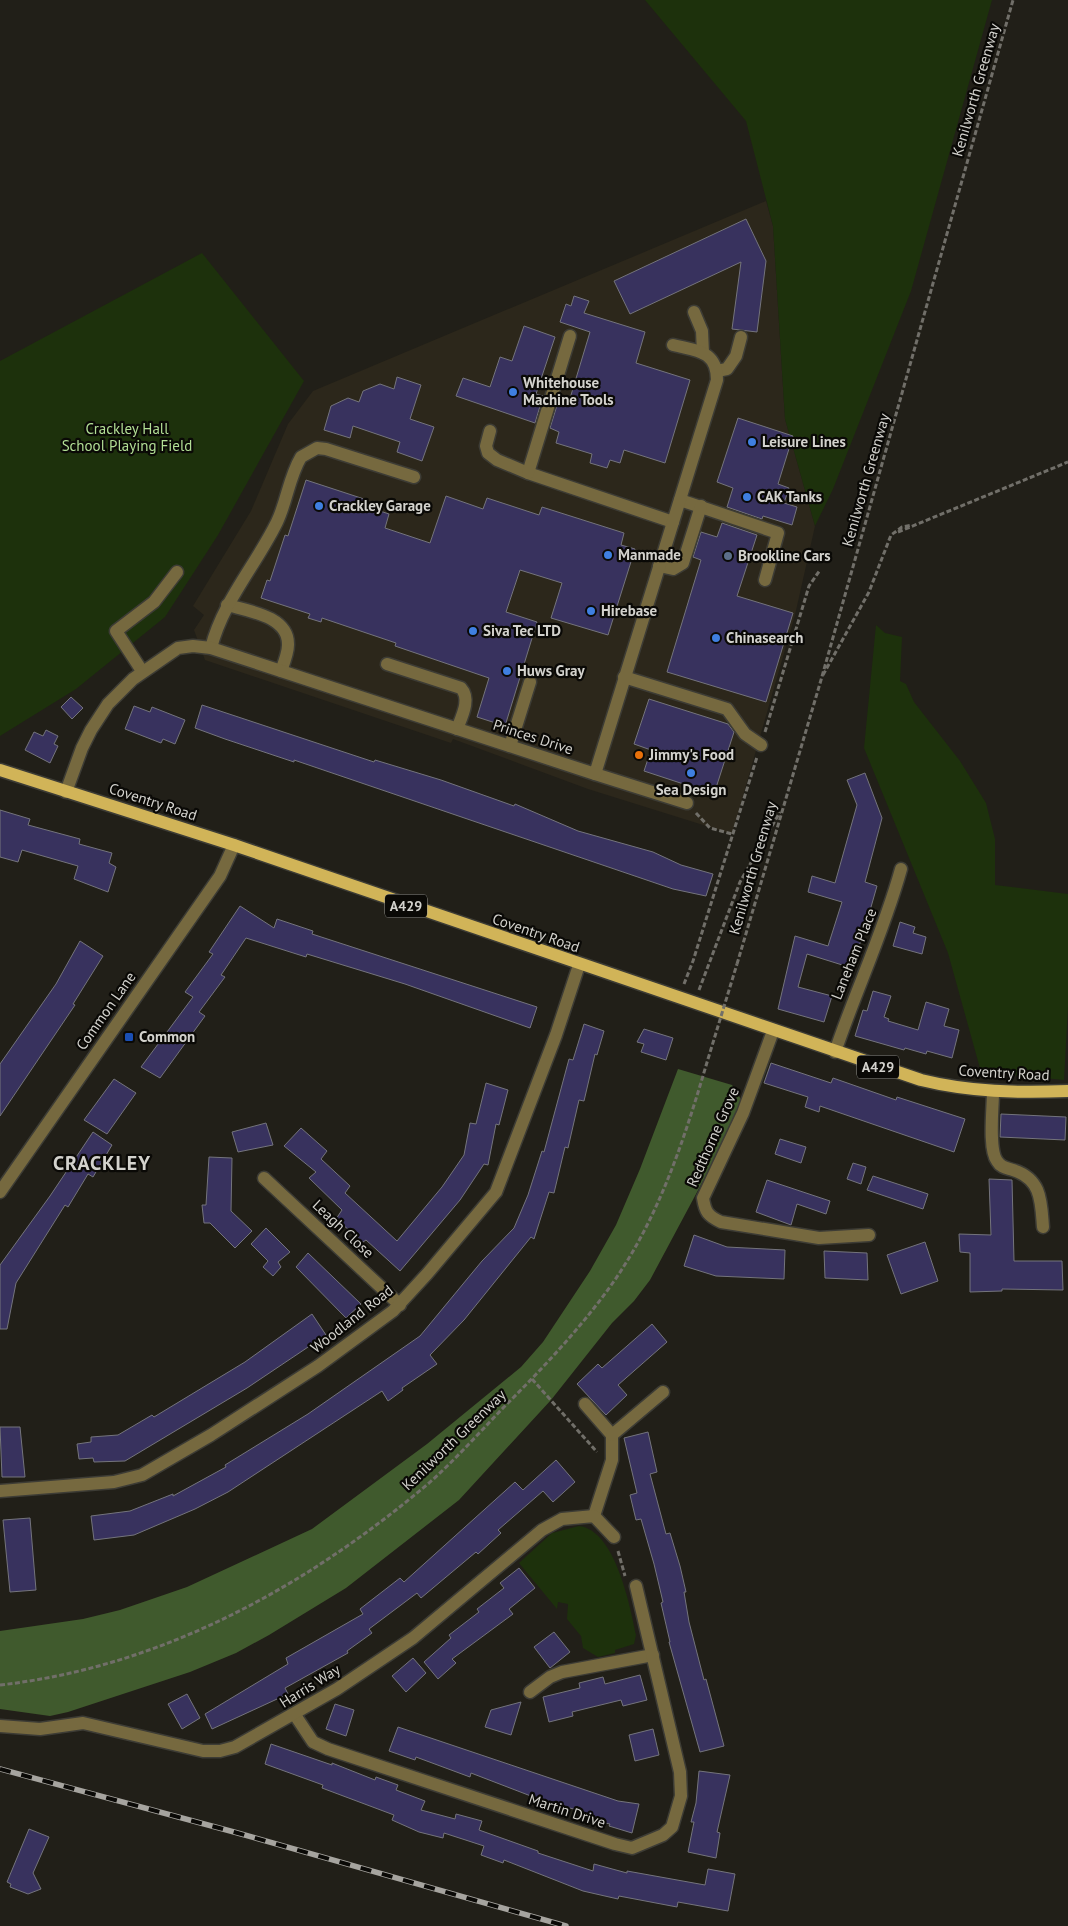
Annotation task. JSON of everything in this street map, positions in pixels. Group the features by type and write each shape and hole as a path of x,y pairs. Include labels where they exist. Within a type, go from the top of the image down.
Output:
{"main road":[{"name":"Coventry Road","path":"0,770 234,845 579,965 921,1080 948,1087 993,1092 1068,1092"}],"street":[{"path":"694,312 702,331 703,353"},
{"path":"528,474 570,336"},
{"path":"717,371 728,369 732,364 741,337"},
{"path":"595,774 717,380 717,371 714,363 703,353 673,345"},
{"path":"490,431 486,446 492,458 528,474 673,522"},
{"path":"211,648 216,630 227,605 278,520 300,456 317,448 337,451 414,477"},
{"path":"680,500 778,533 765,580"},
{"path":"659,566 673,569 683,563 701,506"},
{"path":"142,671 116,631 154,602 177,572"},
{"path":"227,605 274,620 282,628 288,644 281,671"},
{"name":"Princes Drive","path":"66,792 82,748 108,704 142,671 178,648 193,646 211,648 687,804"},
{"path":"388,664 461,688 465,693 466,701 457,729"},
{"path":"624,677 726,709 745,734 761,745"},
{"path":"510,746 530,682"},
{"name":"Common Lane","path":"0,1192 220,876 234,845"},
{"name":"Laneham Place","path":"835,1052 854,996 874,951 901,869"},
{"name":"Woodland Road","path":"0,1491 114,1482 142,1474 297,1381 400,1305 496,1192 556,1035 579,965"},
{"name":"Redthorne Grove","path":"773,1031 743,1113 703,1198 704,1209 708,1216 721,1222 819,1238 869,1234"},
{"path":"993,1092 993,1153 998,1164 1025,1176 1038,1187 1043,1227"},
{"name":"Leagh Close","path":"264,1178 400,1305"},
{"path":"612,1435 663,1392"},
{"path":"585,1404 612,1435 612,1460 594,1516 614,1537"},
{"name":"Harris Way","path":"0,1726 40,1729 82,1723 203,1751 220,1751 235,1747 296,1715 413,1638 542,1530 562,1519 594,1516"},
{"name":"Martin Drive","path":"296,1715 313,1742 328,1749 632,1848 663,1835 672,1827 681,1796 680,1772 636,1586"},
{"path":"530,1692 562,1672 653,1656"}],"path":[{"name":"Kenilworth Greenway","path":"0,1685 54,1677 140,1654 197,1632 254,1604 311,1570 397,1509 431,1481 554,1356 612,1283 642,1232 670,1176 689,1125 821,680 1013,0"},
{"path":"821,680 869,592 891,535 1068,462"},
{"path":"679,999 693,961 810,586 820,570"},
{"path":"687,804 710,828 732,834"},
{"path":"695,1004 703,977 718,944 738,888 783,807"},
{"path":"532,1379 600,1456 612,1460"}],"shaded area":[{"path":"766,201 773,226 785,419 815,526 795,615 732,834 588,789 453,739 451,743 205,660 194,630 204,615 193,606 251,511 288,424 313,391"}],"green space":[{"path":"645,0 992,0 911,291 833,489 815,526 785,419 773,226 746,121"},
{"name":"Crackley Hall School Playing Field","path":"202,253 304,381 218,535 165,617 76,689 0,736 0,361"},
{"path":"876,625 885,633 902,637 900,681 906,684 914,702 960,761 986,803 995,839 995,885 1068,894 1068,1007 1064,1080 981,1072 948,953 864,748"},
{"path":"678,1069 732,1085 742,1101 711,1166 650,1280 634,1301 612,1323 551,1400 459,1500 346,1588 236,1653 190,1672 68,1712 50,1716 0,1709 0,1631 83,1619 120,1610 187,1587 312,1529 427,1444 521,1367 543,1342 590,1271 616,1225 640,1169"},
{"path":"579,1526 592,1531 602,1540 611,1554 625,1588 636,1635 634,1644 615,1650 615,1653 598,1657 583,1648 581,1636 567,1619 568,1604 558,1602 557,1609 519,1563 552,1533"}],"building":[{"path":"746,219 766,261 757,332 732,329 741,262 630,314 614,281"},
{"path":"574,296 589,301 584,313 645,332 636,363 690,380 665,463 624,450 620,463 610,460 607,468 590,463 592,454 556,443 559,432 550,428 558,402 568,405 590,332 560,322 566,304 571,306"},
{"path":"524,326 555,337 536,394 543,396 535,423 456,396 463,378 490,387 500,357 512,361"},
{"path":"397,377 421,385 410,419 434,427 422,461 397,452 400,442 353,426 350,438 324,430 331,406 348,398 359,402 363,391 380,384 394,389"},
{"path":"738,418 793,436 778,484 789,488 784,503 797,507 792,525 763,516 762,519 727,507 733,488 717,482"},
{"path":"306,480 364,499 362,505 389,514 385,528 430,543 446,496 483,509 487,498 539,515 542,507 624,533 621,545 635,549 608,635 551,618 562,583 520,570 506,612 537,622 505,726 477,717 489,678 395,646 396,643 322,618 321,622 308,618 310,614 261,598 267,580 270,581 285,535 288,536"},
{"path":"722,523 757,535 737,596 793,613 766,702 667,672 701,560 693,557 701,532 717,537"},
{"path":"71,697 83,708 72,719 61,707"},
{"path":"649,699 728,724 734,732 714,794 644,771 651,750 634,744"},
{"path":"202,705 374,762 375,760 441,780 514,806 515,804 578,831 653,852 681,865 713,874 706,896 673,889 195,728"},
{"path":"134,706 150,712 152,707 185,720 175,744 163,739 161,743 125,729"},
{"path":"46,730 58,736 54,744 58,746 50,763 25,750 34,732 43,736"},
{"path":"865,773 882,818 865,882 877,886 865,928 852,968 807,954 798,987 832,996 824,1022 778,1009 795,936 828,946 842,902 808,892 812,876 835,883 857,805 847,780"},
{"path":"0,810 30,819 28,825 80,839 79,844 112,853 109,863 116,867 108,892 74,879 78,866 22,850 18,862 0,857"},
{"path":"240,906 274,928 277,919 313,931 312,934 537,1007 530,1028 405,984 307,954 306,957 246,938 221,975 225,977 199,1012 205,1016 160,1078 141,1067 193,997 185,992 213,954 209,952"},
{"path":"900,922 915,927 913,933 926,937 922,954 893,946"},
{"path":"80,941 103,956 73,1004 75,1005 0,1116 0,1064 56,984"},
{"path":"873,991 891,996 884,1017 889,1019 888,1021 918,1030 926,1002 949,1009 944,1026 959,1030 952,1058 927,1051 926,1054 905,1048 904,1050 855,1036 863,1010 867,1011"},
{"path":"584,1024 604,1031 597,1055 595,1054 584,1101 579,1100 568,1148 565,1147 554,1193 549,1192 534,1239 531,1237 464,1320 430,1355 437,1364 402,1388 403,1390 388,1401 382,1391 228,1492 195,1509 134,1535 94,1540 91,1516 130,1511 173,1494 173,1496 226,1467 225,1465 308,1414 420,1336 482,1261 514,1228 528,1195 542,1151 544,1152 569,1059 573,1060"},
{"path":"644,1029 673,1038 666,1060 641,1052 644,1044 637,1042"},
{"path":"771,1063 831,1083 833,1078 896,1100 897,1097 965,1119 954,1152 820,1106 819,1112 805,1107 808,1097 764,1083"},
{"path":"114,1079 136,1093 107,1134 84,1120"},
{"path":"486,1083 508,1090 499,1125 496,1124 488,1165 484,1164 460,1200 400,1271 366,1240 363,1242 336,1219 342,1210 309,1178 316,1172 284,1146 301,1128 327,1151 321,1159 350,1186 345,1193 397,1241 442,1187 464,1155 470,1123 476,1124"},
{"path":"1001,1114 1066,1117 1065,1140 1000,1137"},
{"path":"266,1123 273,1145 238,1152 232,1132"},
{"path":"93,1132 112,1145 93,1177 88,1174 68,1207 65,1205 16,1283 7,1329 0,1329 0,1265"},
{"path":"780,1139 806,1147 801,1163 775,1154"},
{"path":"209,1157 232,1158 231,1211 252,1231 235,1248 210,1223 204,1223 202,1205 206,1205"},
{"path":"853,1163 866,1167 861,1184 847,1179"},
{"path":"873,1176 928,1194 923,1209 867,1190"},
{"path":"989,1179 1012,1180 1014,1261 1062,1261 1063,1290 1002,1289 1002,1291 970,1292 970,1253 960,1252 959,1234 991,1235"},
{"path":"767,1180 830,1201 826,1214 797,1204 791,1225 756,1212"},
{"path":"266,1228 290,1252 278,1262 281,1267 273,1276 263,1267 268,1261 251,1244"},
{"path":"694,1235 727,1247 785,1250 784,1279 716,1276 684,1266"},
{"path":"925,1242 938,1281 901,1294 887,1255"},
{"path":"824,1251 867,1253 868,1280 825,1278"},
{"path":"308,1253 361,1304 346,1318 296,1267"},
{"path":"312,1314 326,1335 247,1388 125,1461 94,1462 93,1458 79,1459 77,1444 91,1442 91,1437 118,1435 152,1415 154,1417 245,1362"},
{"path":"652,1324 667,1342 618,1385 627,1395 606,1415 577,1384 598,1364 602,1368"},
{"path":"0,1427 20,1427 25,1477 2,1477"},
{"path":"648,1432 657,1472 650,1474 666,1534 670,1533 680,1566 686,1592 684,1592 689,1622 724,1746 700,1752 669,1642 661,1603 663,1602 654,1564 641,1519 636,1520 630,1495 637,1493 624,1438"},
{"path":"556,1460 575,1482 553,1502 543,1491 498,1530 501,1533 478,1554 476,1552 421,1598 417,1593 369,1629 372,1633 347,1651 348,1653 285,1688 288,1694 212,1729 205,1714 288,1664 286,1658 363,1614 360,1609 400,1578 404,1582 515,1482 523,1490"},
{"path":"30,1518 36,1590 10,1592 3,1520"},
{"path":"519,1568 535,1588 509,1609 513,1614 452,1659 456,1663 438,1679 424,1662 451,1638 449,1635 479,1612 477,1609 504,1588 500,1583"},
{"path":"554,1632 570,1652 550,1668 534,1647"},
{"path":"413,1658 426,1673 406,1692 392,1676"},
{"path":"640,1675 647,1700 623,1706 621,1700 572,1712 573,1716 549,1722 543,1697 580,1688 579,1683 603,1677 605,1684"},
{"path":"187,1694 200,1718 182,1729 168,1704"},
{"path":"521,1702 511,1735 485,1727 491,1710"},
{"path":"335,1704 354,1710 346,1736 326,1729"},
{"path":"398,1727 618,1801 639,1804 632,1833 609,1826 610,1824 581,1818 582,1811 549,1803 471,1773 470,1777 416,1757 415,1760 389,1751"},
{"path":"653,1729 659,1755 635,1761 629,1735"},
{"path":"271,1744 332,1765 332,1763 375,1780 376,1777 398,1785 396,1790 425,1801 421,1810 455,1819 456,1814 482,1821 479,1830 538,1851 538,1853 593,1871 594,1864 627,1873 627,1871 705,1885 708,1869 735,1874 728,1911 678,1902 677,1907 619,1896 618,1899 583,1891 504,1860 503,1863 481,1855 484,1846 444,1833 443,1838 419,1832 392,1820 394,1815 322,1788 323,1785 265,1764"},
{"path":"699,1771 730,1775 717,1832 720,1833 716,1858 688,1852 694,1822 691,1822 696,1803"},
{"path":"29,1829 49,1837 33,1873 41,1889 28,1894 10,1887 11,1884 7,1882"}],"railway":[{"path":"0,1769 234,1832 566,1926"}],"place":[{"name":"Whitehouse Machine Tools","path":"513,392"},
{"name":"Leisure Lines","path":"752,442"},
{"name":"CAK Tanks","path":"747,497"},
{"name":"Crackley Garage","path":"319,506"},
{"name":"Manmade","path":"608,555"},
{"name":"Brookline Cars","path":"728,556"},
{"name":"Hirebase","path":"591,611"},
{"name":"Siva Tec LTD","path":"473,631"},
{"name":"Chinasearch","path":"716,638"},
{"name":"Huws Gray","path":"507,671"},
{"name":"Jimmy's Food","path":"639,755"},
{"name":"Sea Design","path":"691,773"},
{"name":"Common","path":"129,1037"}],"district":[{"name":"CRACKLEY","path":"102,1163"}]}
